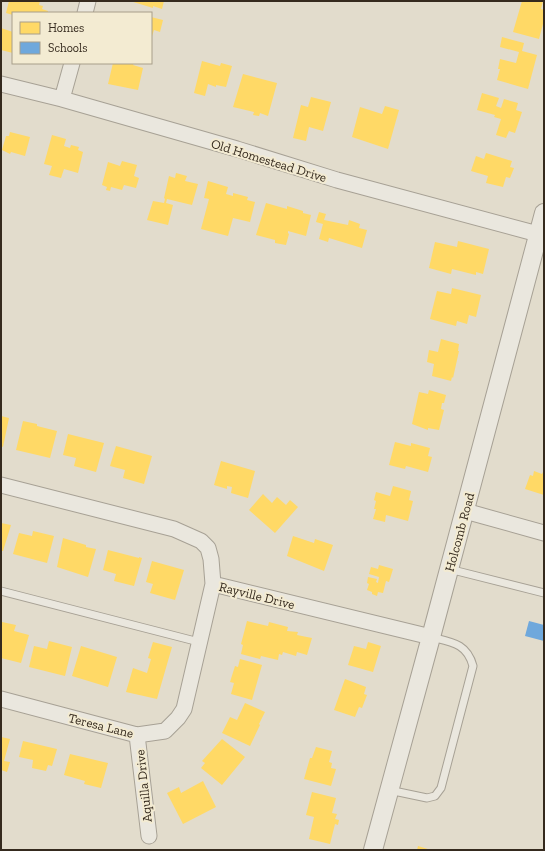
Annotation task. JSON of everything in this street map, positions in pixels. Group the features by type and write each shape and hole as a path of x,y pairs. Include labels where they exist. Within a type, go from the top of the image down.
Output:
{"street":[{"path":"85,12 88,1"},
{"path":"62,100 72,64"},
{"name":"Old Homestead Drive","path":"1,84 237,149 539,243"},
{"name":"Holcomb Road","path":"373,850 539,243 544,213"},
{"name":"Rayville Drive","path":"1,485 174,529 202,541 208,548 211,559 212,584 431,637"},
{"path":"465,511 544,533"},
{"name":"Teresa Lane","path":"1,699 137,735 165,731 178,718 184,709 212,584"},
{"name":"Aquilla Drive","path":"137,735 149,836"}],"lane":[{"path":"449,568 544,593"},
{"path":"1,591 199,642"},
{"path":"389,790 427,798 435,796 441,788 472,666 471,658 461,646 431,637"}],"building: Homes":[{"path":"9,1 40,1 39,5 43,6 42,9 48,11 12,12 12,15 6,13"},
{"path":"130,1 164,1 162,9 153,6 153,8"},
{"path":"522,1 543,1 541,9 544,10 544,24 539,39 513,32"},
{"path":"152,17 163,20 160,32 154,30 152,36"},
{"path":"1,28 12,32 12,53 1,50"},
{"path":"502,37 524,43 522,51 537,55 528,89 497,80 500,69 498,69 500,59 516,63 519,52 500,47"},
{"path":"202,61 220,66 221,63 232,66 226,87 216,85 216,87 208,84 205,96 194,93"},
{"path":"113,64 134,64 143,68 138,90 108,84"},
{"path":"243,74 277,83 268,116 260,113 259,116 253,115 254,112 233,107"},
{"path":"482,93 499,98 496,106 501,108 504,99 518,103 516,110 522,112 515,133 509,131 506,138 496,135 501,119 494,117 495,115 477,110"},
{"path":"311,97 331,102 323,131 309,127 306,141 293,138 301,105 308,107"},
{"path":"385,106 399,110 388,149 352,137 360,107 382,114"},
{"path":"10,132 30,137 25,156 11,152 10,154 2,150 6,136 9,136"},
{"path":"52,135 66,139 64,146 70,148 71,145 79,147 78,150 83,152 78,173 64,169 61,178 49,175 52,166 44,164"},
{"path":"486,153 512,161 510,167 514,168 510,178 506,177 503,187 486,183 488,176 471,171 476,156 484,159"},
{"path":"122,161 137,165 134,176 139,178 136,188 124,185 122,190 111,187 110,191 106,190 107,187 102,185 108,162 120,166"},
{"path":"176,173 187,176 185,181 198,184 192,205 167,199 166,203 173,205 168,225 147,220 153,201 164,203 169,176 175,178"},
{"path":"208,181 228,187 226,194 233,196 233,193 248,197 247,200 255,202 250,222 233,218 228,236 201,229 209,199 204,198"},
{"path":"266,203 287,209 287,206 311,215 306,236 288,231 289,234 286,245 275,243 275,240 256,235"},
{"path":"319,212 326,214 324,220 348,225 349,220 360,224 359,228 367,230 362,248 329,238 328,242 319,239 323,224 316,222"},
{"path":"458,241 489,249 483,274 476,272 476,275 452,269 451,274 429,268 435,242 457,247"},
{"path":"452,288 481,295 476,317 469,315 467,324 457,321 456,326 430,319 437,291 451,294"},
{"path":"441,339 459,344 459,351 451,381 432,376 434,364 427,362 429,350 438,352"},
{"path":"429,390 446,395 444,403 442,403 441,409 444,410 439,430 428,428 428,430 412,424 419,392 428,394"},
{"path":"1,416 9,418 3,447 1,446"},
{"path":"23,421 57,431 50,458 16,450"},
{"path":"68,434 104,443 96,472 74,466 76,458 63,455"},
{"path":"395,442 411,446 411,443 430,448 428,456 432,457 428,472 406,466 405,469 389,465"},
{"path":"116,446 152,456 144,484 123,478 125,470 110,466"},
{"path":"221,461 255,471 248,498 231,493 232,487 227,486 227,489 214,485"},
{"path":"544,470 544,495 525,489 530,475 533,476 534,471 542,474"},
{"path":"393,486 411,491 409,500 413,501 408,521 386,515 385,522 373,519 376,509 374,509 376,501 374,500 376,492 390,496"},
{"path":"263,494 272,503 277,497 286,505 290,500 298,507 275,533 249,510"},
{"path":"1,523 11,525 3,551 1,551"},
{"path":"33,531 54,536 47,563 13,554 19,533 32,536"},
{"path":"293,536 314,543 315,539 333,545 324,571 287,556"},
{"path":"63,538 86,545 86,547 96,549 88,577 57,567"},
{"path":"108,550 142,558 134,586 114,581 116,574 103,570"},
{"path":"152,561 184,570 175,600 150,593 153,584 146,582"},
{"path":"379,565 393,569 389,582 386,581 383,593 378,592 377,596 367,590 369,584 367,583 368,577 377,579 376,582 378,583 379,577 369,574 371,567 378,569"},
{"path":"247,621 268,626 269,622 288,627 287,631 298,632 297,635 312,638 307,655 297,652 296,656 283,652 282,655 279,654 278,660 261,656 260,659 241,654 243,645 241,644"},
{"path":"2,622 16,625 14,631 29,635 21,663 1,658"},
{"path":"49,641 72,647 65,676 29,667 34,646 47,649"},
{"path":"153,642 172,647 157,699 126,692 133,668 147,673 151,659 148,658"},
{"path":"368,642 381,646 373,672 348,665 354,646 366,649"},
{"path":"81,646 117,657 108,687 72,676"},
{"path":"240,659 262,665 252,700 231,694 234,683 230,682 235,666 238,667"},
{"path":"345,679 366,687 364,694 367,695 362,708 359,707 355,717 334,710"},
{"path":"245,703 265,712 250,746 222,733 230,717 237,720"},
{"path":"1,737 10,739 4,761 10,762 7,772 1,770"},
{"path":"222,739 245,757 222,785 201,768 205,763 202,761"},
{"path":"23,741 57,749 52,766 48,765 46,771 32,768 33,760 19,757"},
{"path":"316,747 332,751 329,762 332,763 331,768 336,769 331,786 304,779 310,758 312,758"},
{"path":"70,754 108,763 101,788 84,784 85,781 64,775"},
{"path":"203,781 216,807 183,824 167,793 179,787 181,793"},
{"path":"312,792 336,798 332,813 337,814 335,819 339,820 338,825 335,824 330,844 309,839 314,817 306,815"},
{"path":"418,846 431,850 417,850"}],"building: Schools":[{"path":"529,621 544,625 544,641 525,636"}]}
